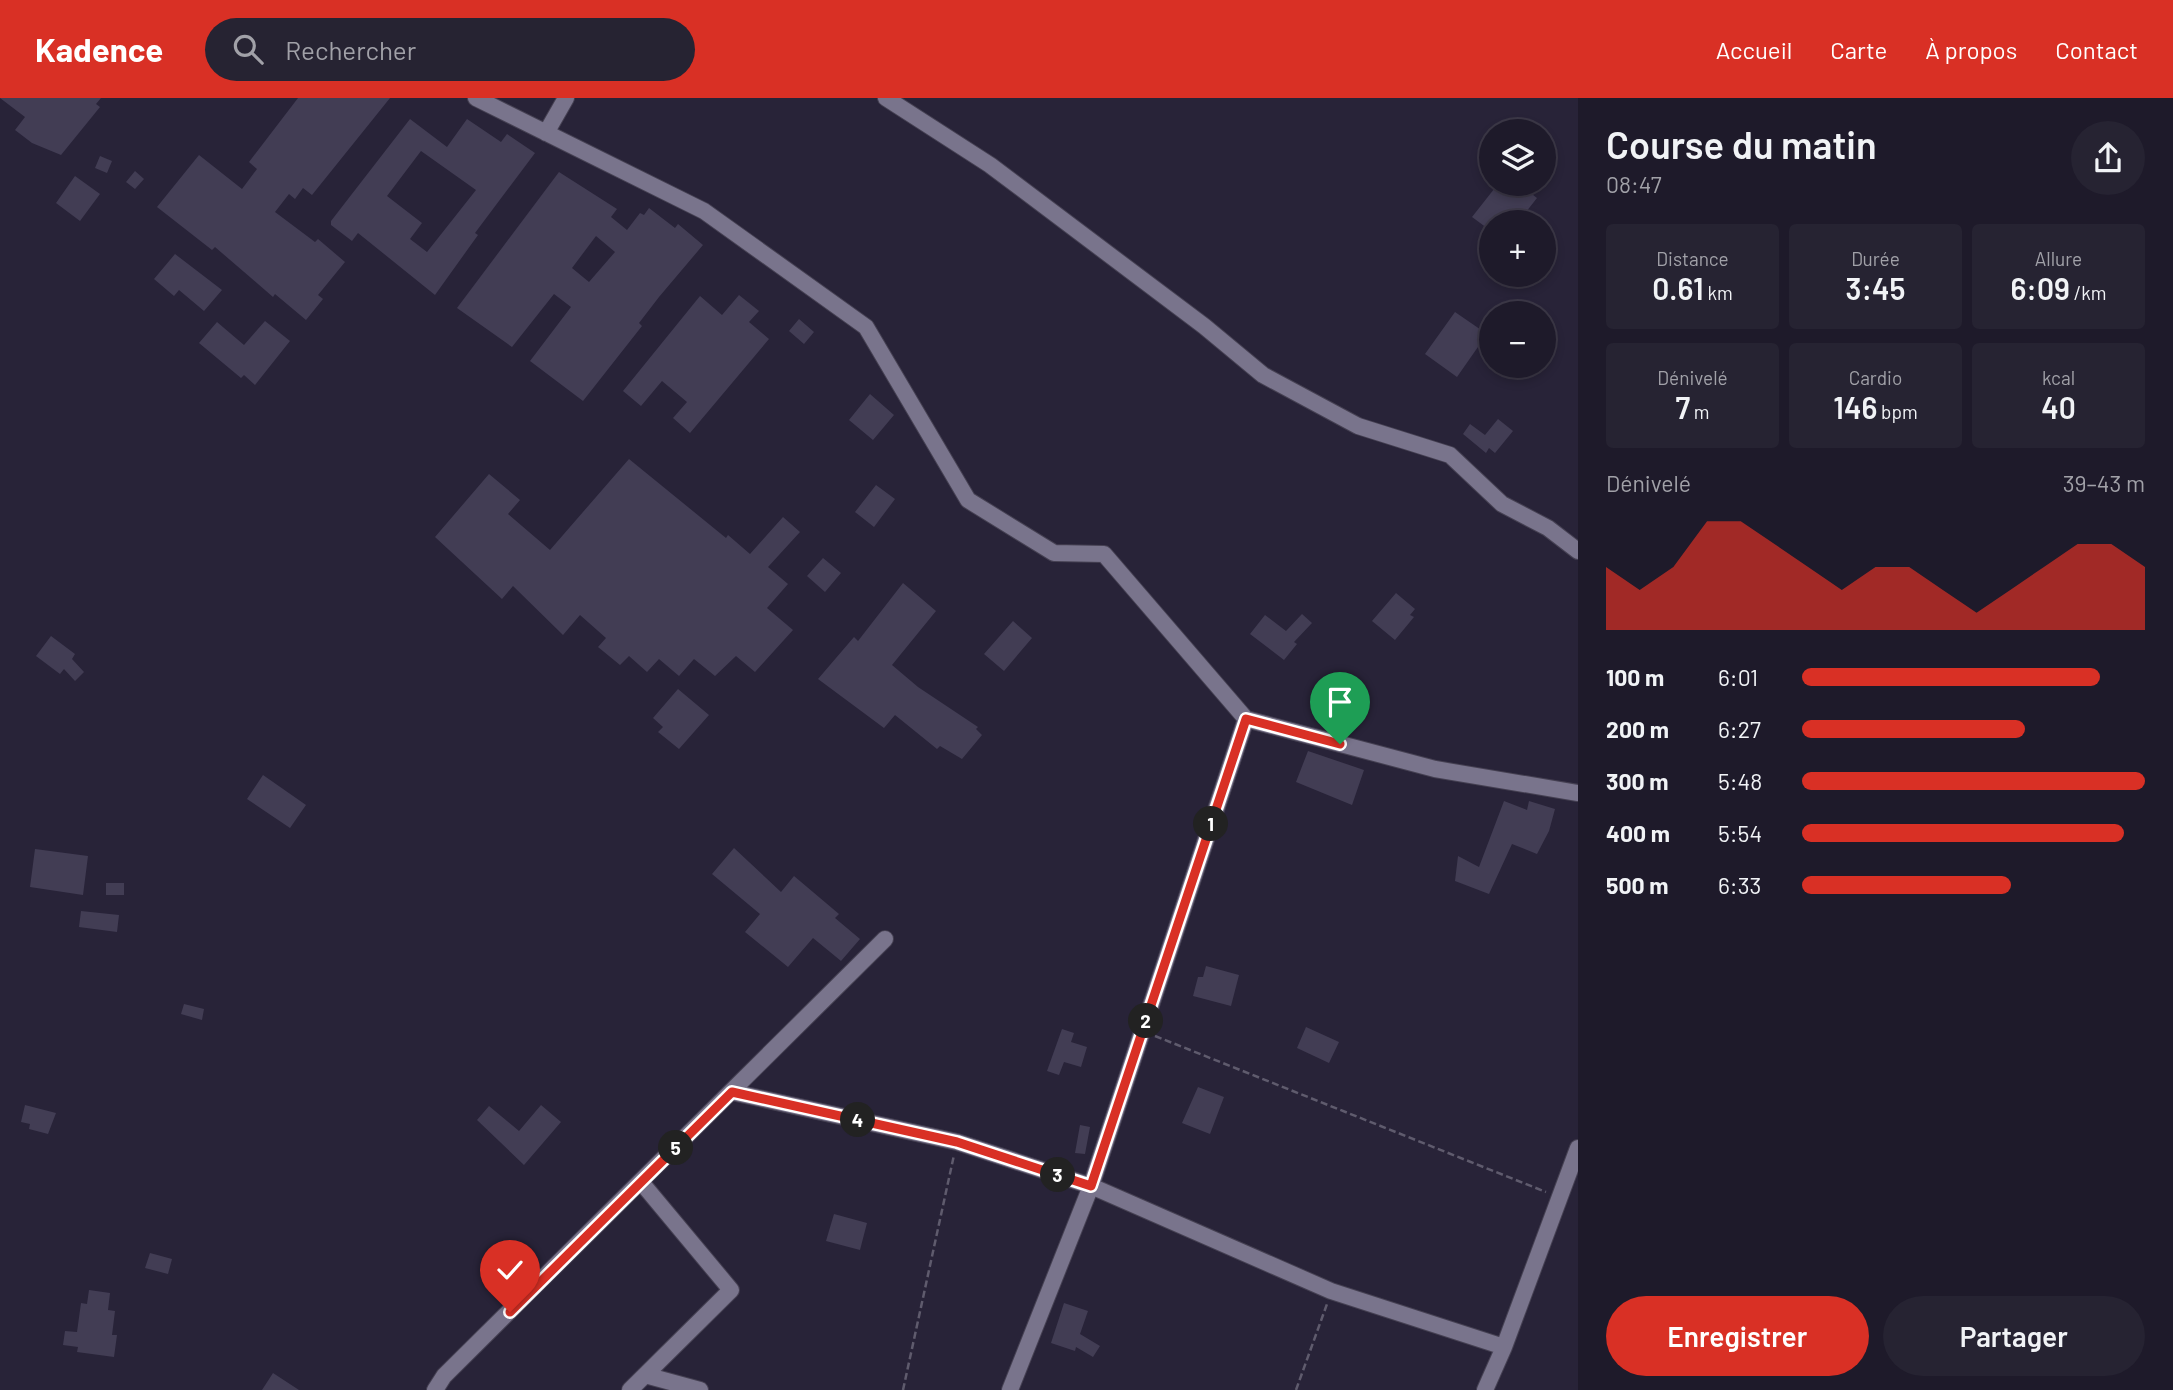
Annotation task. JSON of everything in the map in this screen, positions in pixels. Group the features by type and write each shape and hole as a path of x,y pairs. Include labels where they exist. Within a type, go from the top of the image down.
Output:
{"street":[{"path":"475,98 704,211 866,327 968,500 1054,553 1104,554 1246,719 1435,769 1578,793"},
{"path":"546,133 566,98"},
{"path":"886,98 990,165 1205,326 1263,375 1358,426 1450,455 1502,504 1548,528 1578,551"},
{"path":"1010,1390 1091,1186 1246,719"},
{"path":"435,1390 444,1376 885,939"},
{"path":"732,1092 957,1142 1091,1186 1331,1291 1504,1347"},
{"path":"1485,1390 1504,1347 1578,1148"},
{"path":"630,1390 731,1290 641,1182"},
{"path":"645,1375 700,1390"}],"path":[{"path":"1143,1031 1547,1193"},
{"path":"903,1390 957,1142"},
{"path":"1296,1390 1331,1291"}],"building":[{"path":"0,98 101,98 96,104 100,107 61,155 32,143 15,130 25,117"},
{"path":"298,98 390,98 312,195 303,188 295,199 289,194 275,212 315,242 318,239 345,262 318,295 323,299 306,320 275,294 273,297 215,247 212,250 157,207 199,155 242,189 257,169 249,162"},
{"path":"410,119 447,147 467,119 501,142 507,134 535,153 475,233 478,235 435,295 358,233 352,241 331,225 331,221","holes":["421,151 476,190 427,252 410,239 422,223 387,196"]},
{"path":"100,156 112,161 107,173 95,168"},
{"path":"135,171 144,179 135,189 126,182"},
{"path":"559,172 617,209 611,217 627,230 640,213 644,215 649,208 675,228 678,224 703,245 639,323 642,326 583,401 530,361 571,307 554,294 512,347 457,308","holes":["596,236 615,252 589,282 572,268"]},
{"path":"75,176 100,194 80,221 56,203"},
{"path":"1489,196 1537,198 1528,210 1479,210 1479,222 1472,217"},
{"path":"175,254 222,290 204,311 179,290 174,296 154,279"},
{"path":"739,295 759,311 749,322 769,339 690,433 673,418 687,402 662,381 641,406 623,391 700,296 722,315"},
{"path":"1455,312 1479,328 1479,345 1457,377 1425,354"},
{"path":"799,319 814,332 804,344 789,331"},
{"path":"265,321 290,341 255,385 244,375 241,378 199,343 217,322 244,345"},
{"path":"870,394 894,415 873,440 849,420"},
{"path":"1498,419 1513,431 1495,453 1489,448 1486,453 1463,434 1470,424 1485,435"},
{"path":"629,459 726,538 728,535 750,554 783,517 800,532 768,567 788,584 767,608 793,630 755,672 736,656 715,676 694,659 679,676 659,659 647,672 629,656 620,665 598,647 606,638 580,615 563,635 513,586 502,599 435,537 489,474 520,500 508,514 550,550"},
{"path":"876,485 895,499 874,527 855,512"},
{"path":"823,558 841,573 825,592 807,576"},
{"path":"903,583 936,611 892,665 918,687 978,727 976,729 982,735 962,759 940,746 937,749 895,715 884,728 818,679 854,637 858,641"},
{"path":"1396,593 1415,609 1410,615 1414,617 1395,640 1372,621"},
{"path":"1302,614 1312,623 1294,642 1297,644 1284,660 1250,634 1265,615 1286,631"},
{"path":"1013,621 1032,638 1004,671 984,654"},
{"path":"51,636 75,654 72,659 84,672 75,681 64,669 60,674 36,656"},
{"path":"678,689 709,715 679,749 658,732 663,727 653,718"},
{"path":"1308,751 1364,770 1352,805 1296,782"},
{"path":"263,775 306,805 290,828 247,799"},
{"path":"1504,801 1527,810 1529,801 1555,809 1549,831 1537,854 1512,844 1489,894 1455,881 1458,856 1479,867"},
{"path":"734,848 781,892 794,876 839,914 835,918 860,939 841,961 813,938 788,967 745,932 760,914 712,874"},
{"path":"35,849 88,856 83,895 30,887"},
{"path":"106,883 124,883 124,895 106,895"},
{"path":"81,911 119,915 117,932 79,927"},
{"path":"1206,966 1239,975 1231,1006 1193,996 1198,977 1203,977"},
{"path":"184,1004 204,1009 202,1020 181,1014"},
{"path":"1306,1027 1339,1042 1329,1063 1297,1048"},
{"path":"1062,1029 1074,1033 1071,1042 1087,1047 1081,1067 1064,1062 1059,1075 1047,1071"},
{"path":"1198,1087 1224,1097 1210,1134 1182,1123"},
{"path":"25,1105 56,1113 48,1134 29,1129 30,1124 21,1122"},
{"path":"541,1105 561,1122 524,1165 477,1120 489,1106 519,1131"},
{"path":"1080,1125 1090,1127 1085,1154 1075,1153"},
{"path":"834,1214 867,1223 860,1250 826,1241"},
{"path":"150,1253 172,1259 168,1274 145,1268"},
{"path":"89,1290 110,1293 108,1310 115,1311 112,1335 117,1335 114,1357 77,1352 78,1347 63,1345 65,1331 77,1332 81,1303 87,1304"},
{"path":"1064,1303 1088,1311 1080,1334 1100,1346 1093,1357 1076,1347 1075,1351 1051,1343"},
{"path":"273,1373 299,1390 262,1390"}],"route":[{"path":"510,1312 732,1092 957,1142 1091,1186 1246,719 1340,744"}]}
